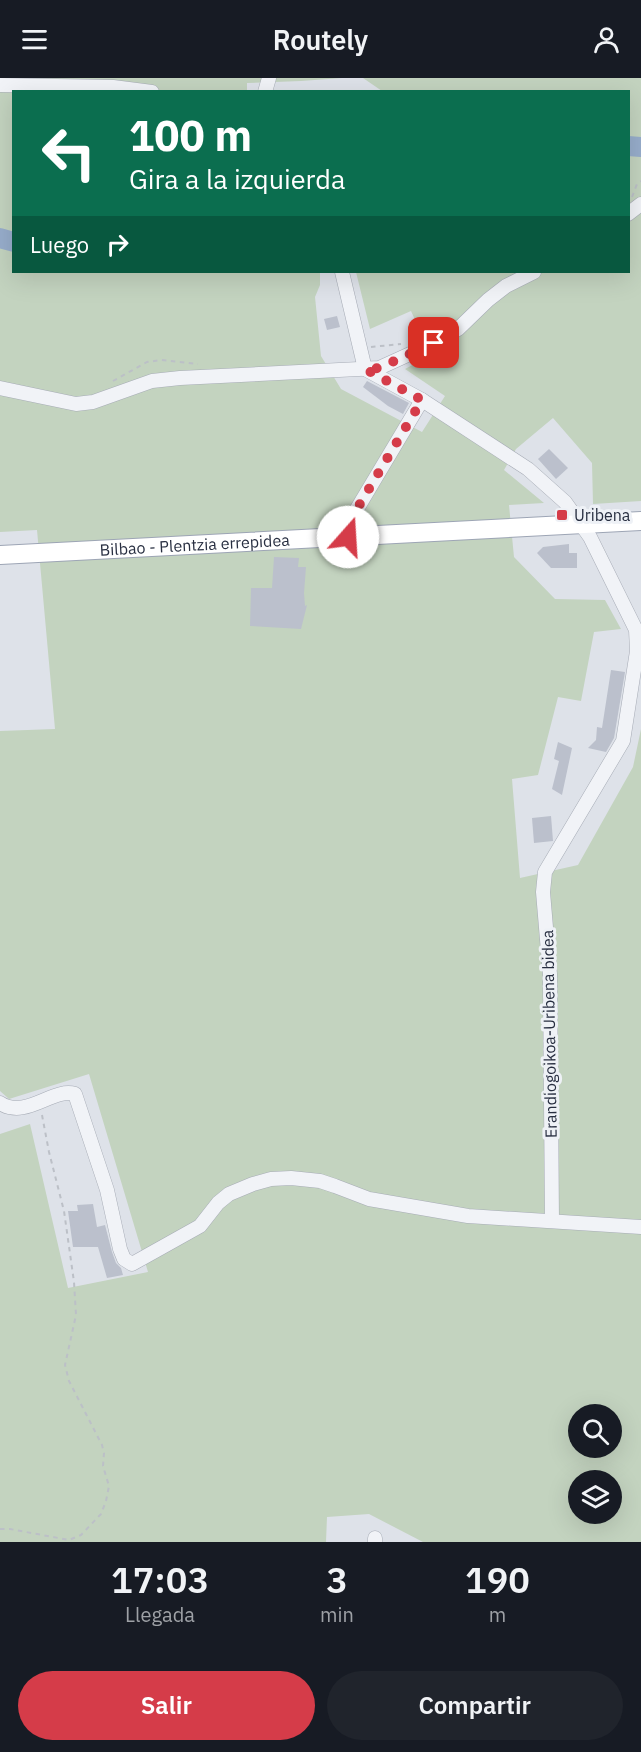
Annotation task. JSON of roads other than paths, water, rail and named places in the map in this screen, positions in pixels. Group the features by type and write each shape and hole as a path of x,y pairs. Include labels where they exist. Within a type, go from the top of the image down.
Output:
{"main road":[{"name":"Bilbao - Plentzia errepidea","path":"0,555 641,521"}],"street":[{"path":"0,85 113,87 136,90"},
{"path":"342,273 365,369"},
{"path":"0,388 76,404 93,402 152,381 379,368 434,343 458,328 506,286 532,273"},
{"name":"Erandiogoikoa-Uribena bidea","path":"365,369 422,400 528,469 565,501 590,537 636,630 637,651 623,741 545,872 543,892 550,975 552,1221"},
{"path":"348,537 348,524 422,400"},
{"path":"0,1103 14,1107 39,1104 52,1096 69,1092 75,1094 107,1190 120,1249 124,1259 132,1264 200,1226 218,1203 229,1194 271,1179 291,1178 320,1181 369,1199 468,1216 641,1227"}],"waterway":[{"path":"630,146 641,147"},
{"path":"0,238 12,241"}],"place":[{"name":"Uribena","path":"562,515"}]}
